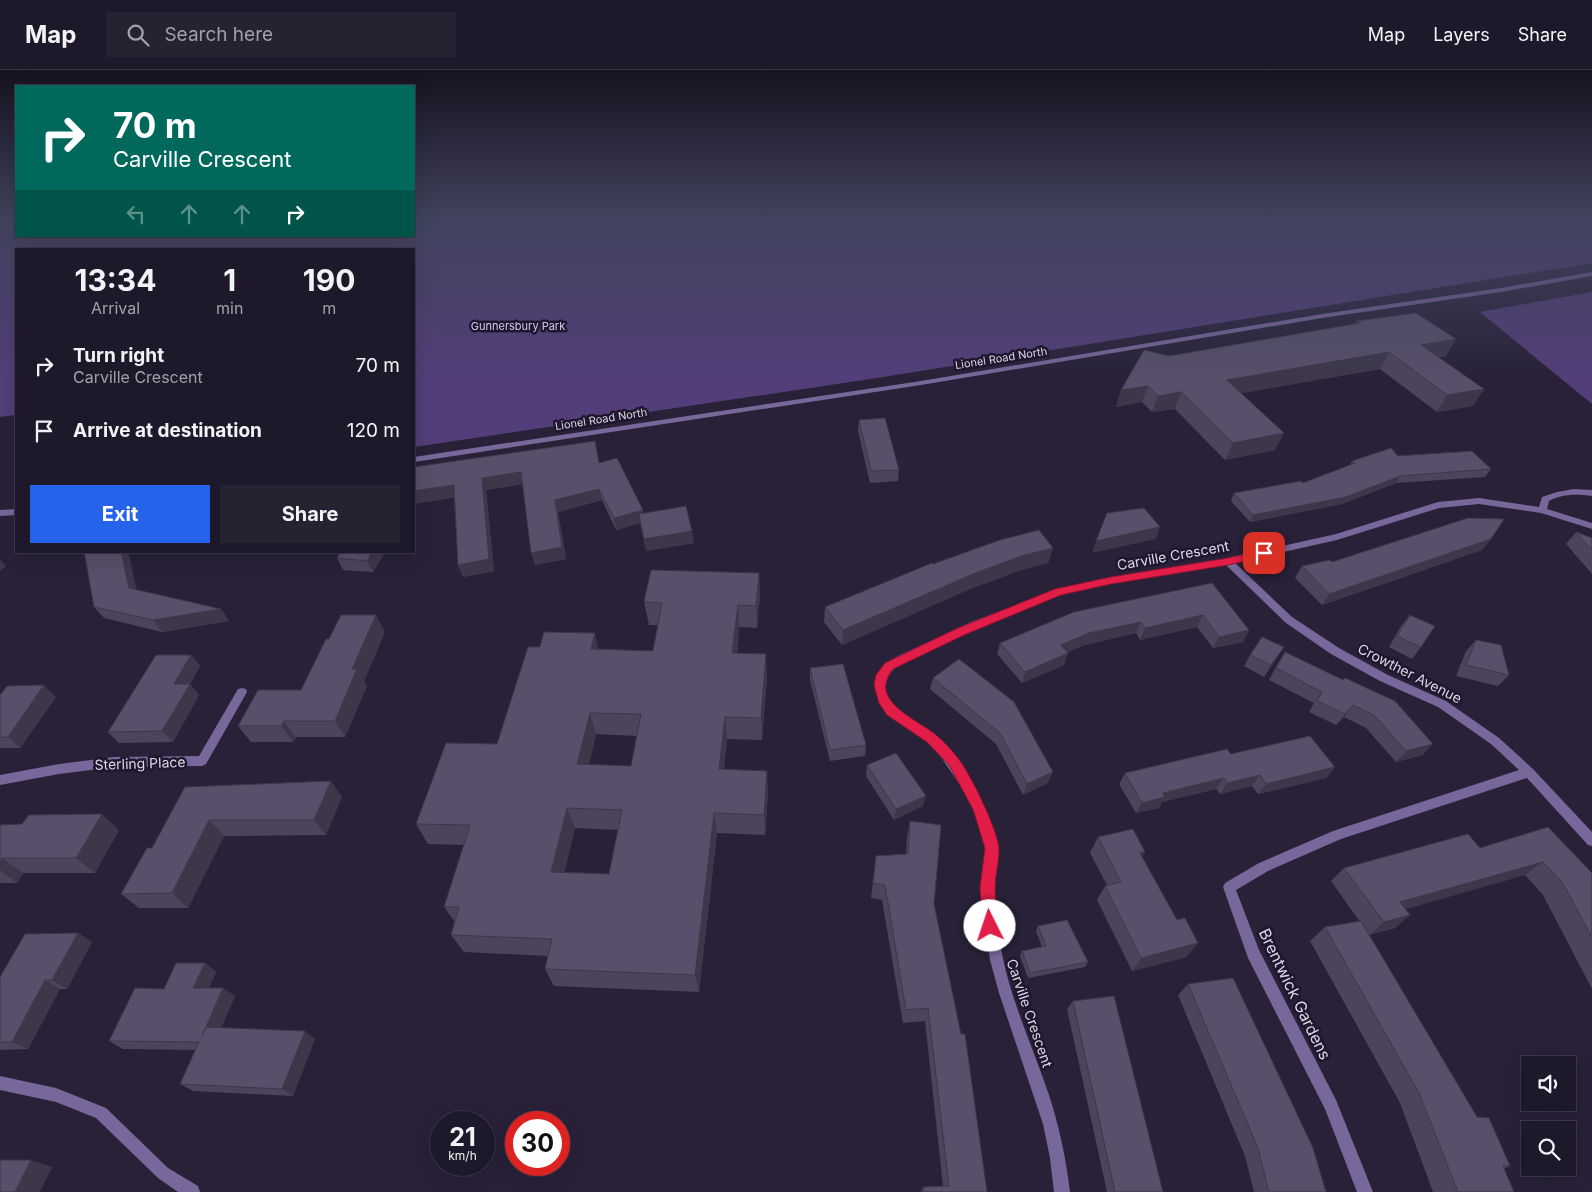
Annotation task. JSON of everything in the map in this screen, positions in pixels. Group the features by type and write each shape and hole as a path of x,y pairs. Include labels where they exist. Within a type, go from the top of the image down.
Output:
{"street":[{"name":"Lionel Road North","path":"415,460 921,383 1322,316 1403,305 1592,274"},
{"path":"1542,510 1545,499 1561,492 1575,490 1592,493"},
{"name":"Carville Crescent","path":"1062,1192 1061,1176 1045,1101 997,965 990,926 988,888 992,848 979,808 954,762 931,738 891,711 883,699 880,685 882,675 889,666 975,625 1059,592 1111,580 1228,561 1338,537 1438,505 1479,501 1542,510 1592,526"},
{"path":"0,513 15,512"},
{"name":"Crowther Avenue","path":"1228,561 1290,620 1343,656 1384,678 1442,704 1495,741 1530,772 1592,841"},
{"name":"Sterling Place","path":"0,780 59,769 114,762 202,761 242,692"},
{"name":"Brentwick Gardens","path":"1365,1192 1331,1105 1253,953 1229,887 1262,866 1318,841 1530,772"},
{"path":"0,1083 56,1095 101,1113 163,1173 192,1192"}],"green space":[{"path":"0,273 15,273 15,415 0,417"},
{"name":"Gunnersbury Park","path":"415,273 1528,273 877,378 415,447"},
{"path":"1592,292 1592,404 1480,312 1485,311"}],"building":[{"path":"1416,313 1456,339 1421,345 1484,389 1447,395 1389,352 1227,380 1284,433 1233,443 1181,392 1158,396 1148,386 1121,390 1144,350 1169,356 1360,323 1357,321"},
{"path":"885,418 899,470 871,471 859,420"},
{"path":"595,441 599,463 617,458 643,510 614,518 599,489 555,500 562,547 531,553 521,472 482,478 489,559 458,565 454,485 415,491 415,467"},
{"path":"1391,448 1398,456 1472,451 1491,469 1400,476 1346,497 1253,515 1234,493 1301,481 1303,483 1355,463 1352,461"},
{"path":"686,506 692,531 644,539 639,514"},
{"path":"1144,508 1160,527 1096,541 1107,513"},
{"path":"1468,518 1504,519 1491,539 1329,594 1302,566 1330,560 1332,562"},
{"path":"1039,530 1053,548 1021,556 973,574 843,630 825,607 932,563 1000,540"},
{"path":"1576,532 1592,538 1592,550"},
{"path":"84,553 121,553 129,588 221,609 153,620 94,607"},
{"path":"340,553 372,553 367,561 337,558"},
{"path":"651,570 759,573 756,606 738,605 732,653 766,654 761,718 725,717 719,769 767,771 764,815 714,813 695,975 545,969 552,939 451,935 459,907 444,907 470,825 416,824 446,743 497,744 528,647 540,647 544,632 595,633 591,649 653,651 662,603 644,602","holes":["590,713 641,714 631,766 577,764","567,808 622,810 609,874 551,872"]},
{"path":"1212,583 1249,630 1219,637 1203,615 1145,628 1141,622 1089,633 1061,645 1068,653 1025,672 1000,643 1074,612"},
{"path":"341,615 376,615 352,669 357,669 335,721 284,721 281,726 238,726 258,690 301,690 326,639 329,639"},
{"path":"1410,615 1435,626 1421,647 1397,636"},
{"path":"1262,637 1284,647 1271,665 1250,655"},
{"path":"1476,640 1501,645 1509,675 1466,665"},
{"path":"1285,652 1343,680 1345,678 1395,701 1433,744 1406,751 1375,716 1353,705 1345,714 1317,701 1322,692 1276,668"},
{"path":"156,655 191,655 174,684 190,684 162,731 108,732"},
{"path":"959,659 1014,702 1053,772 1027,784 1000,733 933,678"},
{"path":"843,664 866,745 830,750 810,668"},
{"path":"44,685 8,737 0,737 0,695 7,686"},
{"path":"1310,736 1335,767 1266,784 1260,775 1227,783 1224,778 1163,793 1165,797 1142,803 1125,773 1227,749 1231,754"},
{"path":"896,753 926,796 896,809 867,765"},
{"path":"331,781 314,820 209,820 172,893 121,894 147,848 152,848 185,787"},
{"path":"102,814 76,858 2,858 0,862 0,825 22,824 29,815"},
{"path":"910,821 941,825 934,904 961,1034 965,1034 987,1192 924,1192 923,1187 949,1186 928,1008 906,1010 885,885 873,883 876,856 908,854"},
{"path":"1548,827 1592,873 1592,937 1562,882 1543,862 1400,902 1410,915 1384,922 1344,868 1468,834 1480,848"},
{"path":"1133,829 1145,852 1140,853 1177,920 1185,918 1198,943 1141,958 1105,886 1121,882 1098,837"},
{"path":"1067,920 1088,962 1030,973 1022,951 1046,946 1038,926"},
{"path":"1361,921 1477,1117 1489,1118 1510,1166 1503,1166 1514,1192 1458,1192 1419,1093 1325,927"},
{"path":"78,933 52,980 45,980 12,1042 0,1042 0,977 25,934"},
{"path":"176,963 205,963 193,988 223,988 202,1036 206,1027 305,1031 282,1089 180,1084 199,1042 109,1041 135,988 164,989"},
{"path":"1233,978 1313,1148 1326,1192 1269,1192 1258,1148 1188,984"},
{"path":"1114,996 1163,1192 1115,1192 1073,1001"},
{"path":"0,1160 31,1160 15,1192 0,1192"}],"route":[{"path":"990,926 988,888 992,848 979,808 954,762 931,738 891,711 883,699 880,685 882,675 889,666 900,660 975,625 1059,592 1111,580 1228,561 1264,553"}]}
